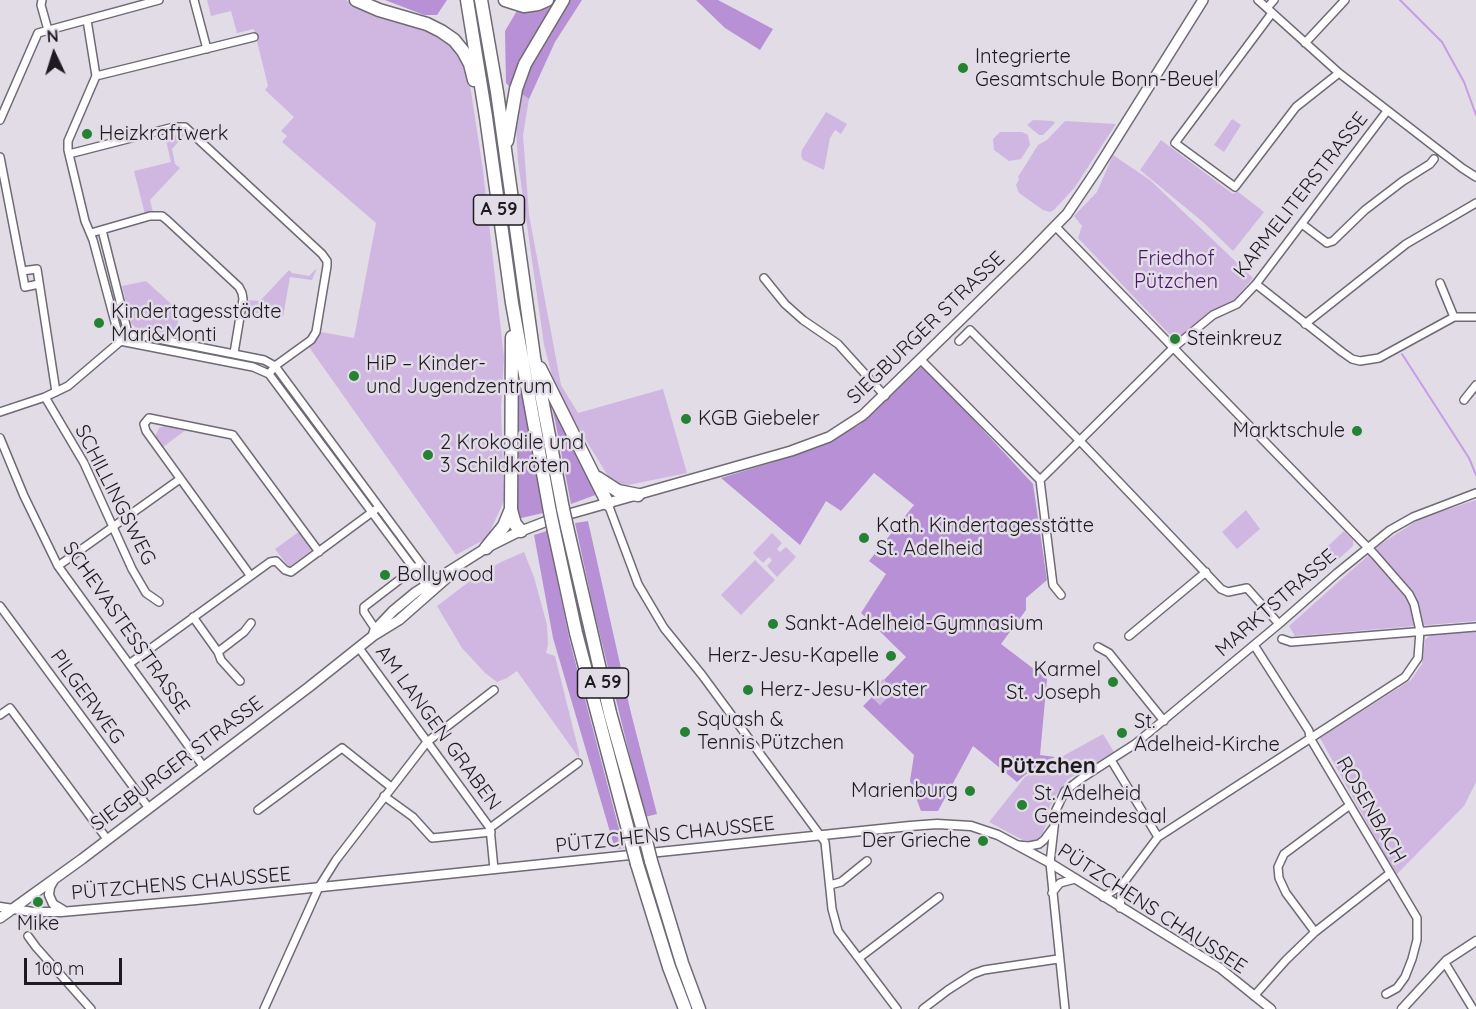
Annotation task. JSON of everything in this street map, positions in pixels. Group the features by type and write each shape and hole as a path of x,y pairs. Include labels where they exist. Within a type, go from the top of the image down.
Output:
{"highway":[{"path":"356,0 379,10 427,24 454,40 470,64 486,117"},
{"name":"A 59","path":"467,0 512,303 554,531 582,657 637,864 669,967 685,1009"},
{"name":"A 59","path":"481,0 534,357 563,509 597,661 651,861 682,963 699,1009"},
{"path":"505,0 524,6 547,0"},
{"path":"505,151 516,89 525,64 563,0"},
{"path":"512,303 511,509 515,524 521,531"},
{"path":"534,357 609,504"},
{"path":"595,475 618,491 638,495"},
{"path":"486,548 504,526 511,509"}],"main road":[{"name":"SIEGBURGER STRASSE","path":"0,918 359,648 376,633 404,600 430,586 486,548 555,518 806,446 850,425 885,396 1067,214 1203,0"}],"street":[{"path":"42,0 48,30"},
{"path":"0,120 38,33 87,20 131,3 159,0"},
{"path":"194,0 207,49"},
{"path":"1258,0 1339,73 1476,177"},
{"path":"1274,0 1269,11 1175,143 1235,187 1296,107 1339,73"},
{"path":"1305,43 1345,0"},
{"path":"87,20 96,76 68,141 69,154 85,221 91,233 120,341"},
{"path":"96,76 254,37"},
{"path":"0,98 8,102"},
{"name":"KARMELITERSTRASSE","path":"1040,480 1173,348 1213,315 1237,304 1256,284 1387,111"},
{"path":"69,154 174,127 185,128 322,254 327,261 327,266 316,332 311,340 275,366 269,374"},
{"path":"0,156 25,287 39,285"},
{"path":"1302,224 1327,243 1334,242 1365,210 1434,159"},
{"path":"1305,324 1406,244 1476,203"},
{"path":"91,233 148,217 162,216 239,287 243,299 234,354"},
{"path":"1055,226 1368,547 1409,594 1414,604 1420,631 1418,658 1410,672 1397,683 1158,837 1122,885 1103,897"},
{"path":"102,230 128,333"},
{"path":"22,271 37,269 56,392"},
{"path":"764,278 794,312 838,344 885,396"},
{"path":"1440,283 1454,317"},
{"path":"1256,284 1352,359 1369,361 1379,358 1454,317 1476,317"},
{"path":"959,341 970,330 1221,589 1228,592 1243,588 1250,591 1279,624"},
{"path":"0,412 45,397 68,386 128,333"},
{"path":"128,333 265,360 275,366 421,564 430,586"},
{"path":"120,341 253,367 269,374 414,569 430,586"},
{"path":"921,360 1040,480 1053,585 1061,595"},
{"path":"1464,400 1476,385"},
{"name":"SCHILLINGSWEG","path":"45,397 84,463 146,593 159,602"},
{"path":"250,575 146,431 144,424 149,418 233,435 319,552"},
{"name":"SCHEVASTESSTRASSE","path":"0,438 24,496 58,566 203,766"},
{"path":"58,566 180,479"},
{"name":"MARKTSTRASSE","path":"1111,760 1164,721 1390,530 1413,517 1476,493"},
{"path":"609,504 638,584 664,628 702,675 825,842 832,909 838,931 897,1009"},
{"path":"129,664 270,562 276,561 285,570 291,572 380,507"},
{"path":"376,633 364,612 364,607 421,564"},
{"path":"1129,636 1206,572"},
{"name":"PILGERWEG","path":"0,606 148,807"},
{"path":"193,617 218,652 221,660 240,681"},
{"path":"218,652 244,632 251,623"},
{"path":"1282,639 1291,642 1476,627"},
{"name":"ROSENBACH","path":"1254,645 1309,731 1310,738 1417,918 1417,940 1405,977 1397,988 1386,994"},
{"path":"1098,647 1109,653 1164,721"},
{"name":"AM LANGEN GRABEN","path":"359,648 490,830 494,869"},
{"path":"264,1009 319,887 336,860 427,742 494,690"},
{"path":"0,715 9,708 107,839"},
{"path":"258,810 342,748 391,787"},
{"path":"1065,1009 1050,863 1056,810 1065,790 1111,760 1158,837"},
{"name":"AM LANGEN GRABEN","path":"490,830 578,763"},
{"path":"384,796 413,817 432,838 490,830"},
{"path":"1315,932 1286,893 1279,878 1278,867 1284,854 1350,805"},
{"name":"PÜTZCHENS CHAUSSEE","path":"0,907 11,910 66,911 937,824 971,826 998,835 1050,863 1220,968 1270,1009"},
{"path":"1016,845 1039,844 1054,826"},
{"path":"830,885 841,882 867,861"},
{"path":"1254,996 1315,932 1389,874"},
{"path":"56,876 50,887 49,895 53,904 66,911"},
{"path":"1052,893 1060,883 1075,879"},
{"path":"1120,908 1122,885"},
{"path":"859,958 939,897"},
{"path":"28,936 92,1009"},
{"path":"1402,1009 1445,963 1476,941"},
{"path":"923,1009 973,974 984,970 1059,959"},
{"path":"1445,963 1473,1009"}],"green space":[{"path":"207,0 346,0 359,8 429,27 452,43 467,65 483,170 504,357 501,408 504,501 487,538 456,555 309,347 321,332 354,338 376,223 282,142 287,136 281,131 294,117 265,90 268,86 254,29 237,33 231,11 211,16"},
{"path":"519,92 529,99 523,135 529,215 561,385 578,413 663,389 687,473 628,485 613,484 571,416 553,379 544,345 518,162 516,130"},
{"path":"826,112 847,124 841,134 835,130 830,138 824,170 803,160 801,155"},
{"path":"1232,119 1241,125 1224,152 1214,145"},
{"path":"1033,120 1055,123 1043,135 1039,135 1027,125"},
{"path":"1065,121 1116,124 1075,187 1050,212 1043,210 1019,193 1016,185 1018,177 1038,145 1047,140"},
{"path":"1000,132 1022,132 1028,135 1030,145 1021,159 1009,161 994,150 993,139"},
{"path":"186,133 172,149 175,164 180,168 150,200 153,212 145,214 134,171 171,162 166,141 172,136"},
{"path":"1161,140 1233,194 1237,191 1264,212 1233,251 1203,222 1140,170"},
{"name":"Friedhof Pützchen","path":"1113,155 1150,180 1253,278 1234,300 1208,313 1180,338 1173,338 1078,238 1082,226 1074,216 1097,192"},
{"path":"317,268 312,280 290,277 283,317 245,311 247,300 260,301 289,270 292,273 309,276"},
{"path":"146,281 180,312 175,336 137,329 131,323 122,286"},
{"path":"164,426 187,429 163,447 155,437 159,428"},
{"path":"1476,500 1476,621 1295,636 1289,626 1381,544 1421,518"},
{"path":"1246,510 1260,529 1237,549 1222,532"},
{"path":"300,531 312,550 289,567 275,549"},
{"path":"1344,531 1353,540 1353,546 1323,573 1312,561"},
{"path":"772,533 782,543 777,549 780,552 786,547 796,557 777,577 767,566 772,560 769,557 763,563 753,553"},
{"path":"524,552 534,577 547,625 546,653 555,656 579,758 517,671 497,682 485,673 462,648 437,606 478,575"},
{"path":"755,560 775,580 741,615 721,595"},
{"path":"1476,632 1476,782 1464,806 1396,875 1320,738 1411,680 1422,664 1425,640 1431,634"},
{"path":"883,679 894,691 880,705 869,693"},
{"path":"1103,734 1114,752 1068,779 1054,798 1048,811 1046,825 1037,839 1023,840 989,822 1025,777"}],"shaded area":[{"path":"385,0 447,0 437,15 424,15"},
{"path":"557,0 520,59 510,87 506,83 505,31 518,9 548,5"},
{"path":"569,0 582,0 555,42 529,99 519,92 532,63 567,7"},
{"path":"696,0 718,0 773,29 760,50 725,28"},
{"path":"923,365 1033,484 1047,580 1026,598 1026,610 1001,644 1047,679 1040,755 1055,757 1017,782 973,746 938,811 921,811 910,781 914,755 863,706 872,697 880,705 894,691 884,680 906,657 861,613 886,574 869,561 914,505 874,473 841,511 826,501 800,545 721,478 799,454 859,425"},
{"path":"518,372 543,513 517,519 519,438"},
{"path":"546,385 598,494 571,504 555,420"},
{"path":"588,521 631,713 657,814 645,817 594,611 575,523"},
{"path":"547,531 570,642 624,848 615,849 553,638 534,535"}],"waterway":[{"path":"1400,0 1442,42 1464,82 1476,115"},
{"path":"1402,354 1469,458 1476,475"}],"place":[{"name":"Integrierte Gesamtschule Bonn-Beuel","path":"963,68"},
{"name":"Heizkraftwerk","path":"87,134"},
{"name":"Kindertagesstädte Mari&Monti","path":"99,323"},
{"name":"Steinkreuz","path":"1175,339"},
{"name":"HiP – Kinder- und Jugendzentrum","path":"354,376"},
{"name":"KGB Giebeler","path":"686,419"},
{"name":"Marktschule","path":"1357,431"},
{"name":"2 Krokodile und 3 Schildkröten","path":"428,455"},
{"name":"Kath. Kindertagesstätte St. Adelheid","path":"864,538"},
{"name":"Bollywood","path":"385,575"},
{"name":"Sankt-Adelheid-Gymnasium","path":"773,624"},
{"name":"Herz-Jesu-Kapelle","path":"891,656"},
{"name":"Karmel St. Joseph","path":"1113,682"},
{"name":"Herz-Jesu-Kloster","path":"748,690"},
{"name":"Squash & Tennis Pützchen","path":"685,732"},
{"name":"St. Adelheid-Kirche","path":"1122,733"},
{"name":"Marienburg","path":"970,791"},
{"name":"St. Adelheid Gemeindesaal","path":"1022,805"},
{"name":"Der Grieche","path":"983,841"},
{"name":"Mike","path":"38,902"}],"district":[{"name":"Pützchen","path":"1048,766"}]}
